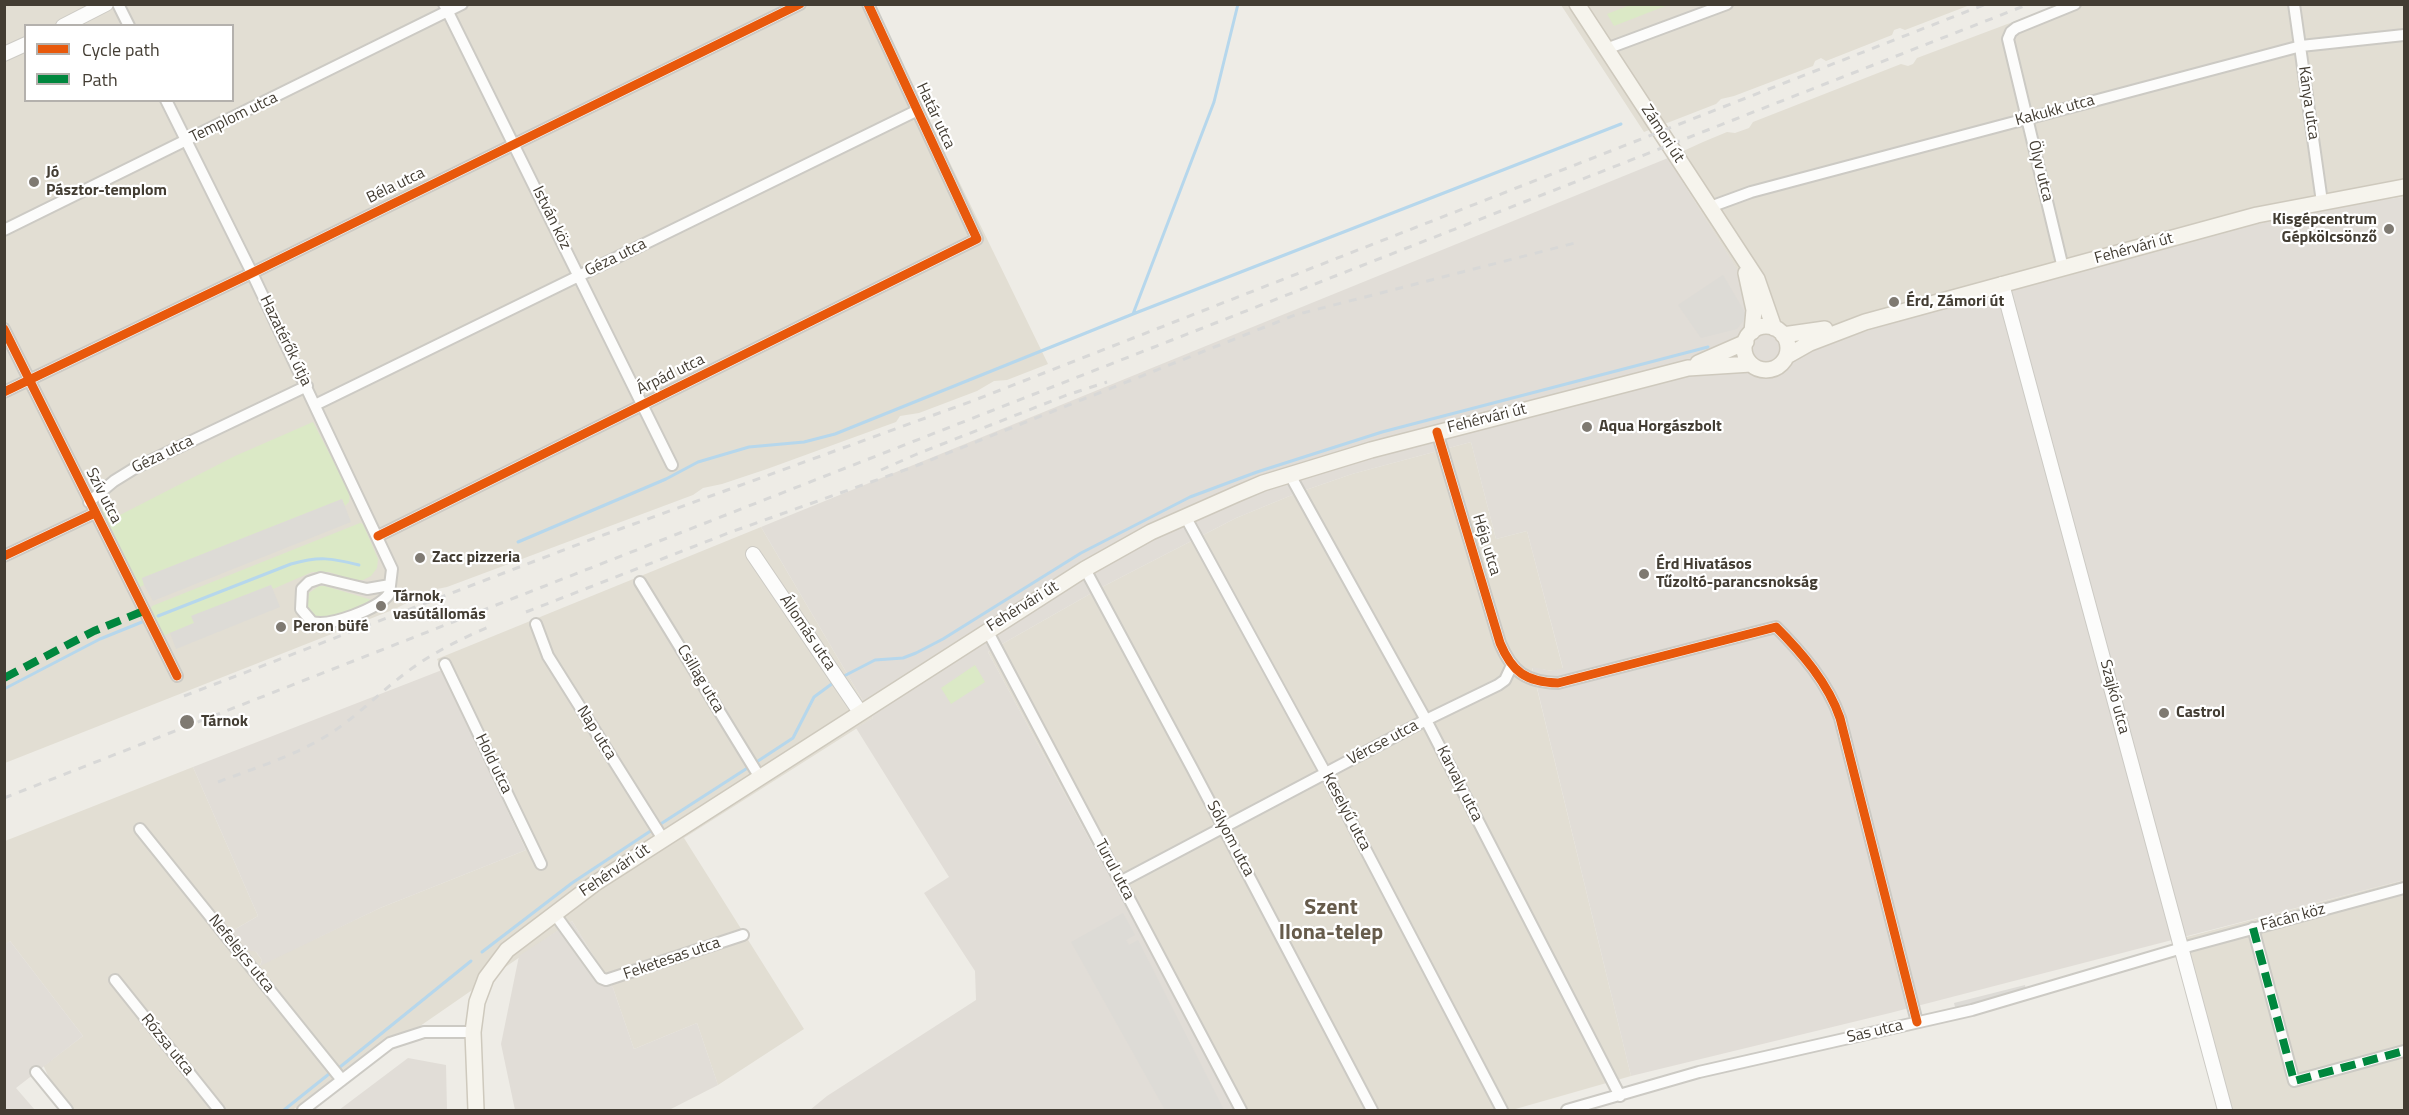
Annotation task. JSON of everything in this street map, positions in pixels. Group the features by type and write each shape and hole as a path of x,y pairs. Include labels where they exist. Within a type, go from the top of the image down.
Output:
{"main road":[{"name":"Zámori út","path":"1577,4 1757,279 1778,331"},
{"name":"Fehérvári út","path":"1778,331 1805,333 1865,322 2257,215 2404,187"},
{"name":"Zámori út","path":"1746,264 1754,310 1749,337"},
{"name":"Fehérvári út","path":"1787,356 1810,343 1865,322"},
{"path":"1762,327 1778,331 1788,345 1787,356 1778,367 1771,370 1757,368 1751,364 1745,354 1749,337 1762,327"},
{"name":"Fehérvári út","path":"1688,368 1749,337"},
{"name":"Fehérvári út","path":"476,1110 473,1032 481,988 497,961 507,950 594,884 1084,569 1185,516 1263,483 1437,432 1688,368 1751,364"}],"street":[{"path":"67,24 106,4"},
{"path":"118,4 128,24"},
{"name":"Templom utca","path":"4,230 186,142 446,8 462,4"},
{"name":"Béla utca","path":"4,392 800,4"},
{"name":"Határ utca","path":"868,4 977,240"},
{"path":"1606,49 1727,4"},
{"name":"Ölyv utca","path":"2063,268 2008,39 2016,28 2075,4"},
{"name":"Kánya utca","path":"2294,4 2322,202"},
{"name":"István köz","path":"446,8 672,465"},
{"name":"Kakukk utca","path":"1710,207 1750,192 2301,46 2404,35"},
{"path":"4,54 24,45"},
{"name":"Hazatérők útja","path":"167,102 378,536 392,569 390,585"},
{"name":"Géza utca","path":"315,405 916,111"},
{"name":"Árpád utca","path":"378,536 977,240"},
{"name":"Szajkó utca","path":"2002,284 2225,1110"},
{"name":"Szív utca","path":"4,329 177,676"},
{"name":"Géza utca","path":"89,502 114,481 135,468 306,386"},
{"name":"Héja utca","path":"1437,432 1500,643 1512,665"},
{"name":"Karvaly utca","path":"1290,475 1426,720 1620,1096"},
{"path":"4,556 95,513"},
{"name":"Keselyű utca","path":"1185,516 1326,774 1502,1110"},
{"name":"Állomás utca","path":"753,554 860,712"},
{"name":"Sólyom utca","path":"1084,569 1372,1110"},
{"path":"313,579 327,579 367,590 390,585 389,594 385,599 351,615 324,624 312,622 301,609 302,590 313,579"},
{"name":"Csillag utca","path":"640,582 759,776"},
{"name":"Nap utca","path":"536,624 548,656 663,839"},
{"path":"1512,665 1521,674 1533,680 1558,683 1776,627 1817,675 1835,702 1917,1022"},
{"name":"Turul utca","path":"987,630 1241,1110"},
{"name":"Hold utca","path":"445,664 541,864"},
{"name":"Vércse utca","path":"1120,882 1498,684 1505,680 1512,665"},
{"name":"Nefelejcs utca","path":"140,829 342,1080"},
{"name":"Fácán köz","path":"2182,948 2404,888"},
{"name":"Feketesas utca","path":"554,913 601,978 606,980 743,935"},
{"path":"2253,928 2295,1081 2404,1051"},
{"name":"Sas utca","path":"1567,1110 1699,1072 1972,1010 2182,948"},
{"name":"Rózsa utca","path":"115,980 219,1110"},
{"path":"303,1110 390,1043 424,1032 473,1032"},
{"path":"36,1072 67,1110"}],"shaded area":[{"path":"5,5 873,5 1048,364 1007,380 994,381 977,391 919,413 900,416 896,422 767,469 703,488 693,495 447,587 432,590 395,609 5,763"},
{"path":"1561,5 1970,5 1905,30 1900,28 1894,30 1892,35 1826,61 1821,58 1815,61 1813,66 1721,99 1716,104 1644,132"},
{"path":"2058,5 2404,5 2404,197 2322,207 2007,289 1789,354 1668,158 1727,132 1735,133 1749,128 1753,122 1901,64 1908,66 1913,64 1917,58"},
{"path":"1668,158 1790,354 2007,289 2322,207 2404,197 2404,880 1890,1013 1631,1076 1532,667 1552,671 1563,668 1527,531 1496,539 1471,442 1352,474 1236,518 1104,586 988,652 1236,1110 810,1110 827,1096 976,1000 975,971 924,893 949,877 856,728 873,718 761,527"},
{"path":"1723,275 1747,316 1737,329 1701,338 1678,305"},
{"path":"1471,442 1496,539 1527,531 1563,669 1553,671 1532,668 1631,1076 1512,1110 1236,1110 988,652 1104,586 1236,518 1352,474"},
{"path":"342,499 351,522 153,601 144,585 142,578"},
{"path":"761,527 873,718 684,838 804,1029 718,1085 697,1023 634,1049 613,988 572,921 342,1080 292,1110 72,1110 53,1087 41,1060 45,1065 83,1036 10,941 5,945 5,841 193,767 258,916 232,931 256,952 262,960 260,965 380,908 526,850 437,659"},
{"path":"271,585 280,607 176,649 170,633 194,623 191,616"},
{"path":"442,670 526,850 380,908 260,966 262,960 256,952 247,950 232,931 258,916 193,767"},
{"path":"2404,880 2404,1110 2220,1110 2175,940"},
{"path":"1123,913 1135,935 1126,940 1129,945 1138,940 1224,1110 1165,1110 1071,942"},
{"path":"572,921 613,988 634,1049 697,1023 718,1085 669,1110 515,1110 501,1044 519,956"},
{"path":"10,941 83,1036 16,1088 35,1110 5,1110 4,945"},
{"path":"2025,985 2028,997 1957,1015 1954,1003"},
{"path":"408,1058 446,1065 447,1110 339,1110"}],"green space":[{"path":"1630,5 1668,5 1614,26 1607,14"},
{"path":"313,422 350,493 349,502 345,506 342,499 142,578 144,585 140,587 101,509 108,508 120,515 235,456"},
{"path":"360,523 363,524 378,559 377,568 371,576 363,580 354,580 329,572 312,572 273,589 271,585 192,616 194,623 163,636 151,609 152,606"},
{"path":"319,586 372,600 346,613 318,618 311,614 306,606 309,593"},
{"path":"975,665 985,682 951,704 941,688"}],"waterway":[{"path":"1133,314 1214,102 1238,4"},
{"path":"518,542 666,479 698,462 749,447 804,442 835,434 1133,314 1621,124"},
{"path":"844,676 875,660 903,658 916,653 943,639 1081,553 1190,497 1257,472 1382,432 1708,347"},
{"path":"158,616 291,564 325,559 359,565"},
{"path":"4,689 100,639 142,622"},
{"path":"758,761 793,738 814,697 833,683"},
{"path":"659,825 749,767"},
{"path":"482,952 572,883 652,830"},
{"path":"340,1067 471,961"},
{"path":"284,1110 329,1074"}],"railway":[{"path":"184,696 587,541 975,400 1986,4"},
{"path":"4,798 2029,4"},
{"path":"526,612 731,532 913,467 1295,315 1579,242"},
{"path":"881,470 1067,395 1107,382"},
{"path":"218,782 274,761 328,735 413,667 491,626"}],"marked path":[{"path":"4,678 94,631 146,610"},
{"path":"2253,928 2294,1081 2404,1051"}],"cycle path":[{"path":"4,392 800,4"},
{"path":"378,536 977,239 868,4"},
{"path":"4,329 177,676"},
{"path":"1437,432 1500,643 1510,661 1522,674 1529,678 1558,683 1776,627 1805,658 1829,693 1840,718 1917,1022"},
{"path":"4,556 95,513"}],"place":[{"name":"Jó Pásztor-templom","path":"34,182"},
{"name":"Kisgépcentrum Gépkölcsönző","path":"2389,229"},
{"name":"Érd, Zámori út","path":"1894,302"},
{"name":"Aqua Horgászbolt","path":"1587,427"},
{"name":"Zacc pizzeria","path":"420,558"},
{"name":"Érd Hivatásos Tűzoltó-parancsnokság","path":"1644,574"},
{"name":"Tárnok, vasútállomás","path":"381,606"},
{"name":"Peron büfé","path":"281,627"},
{"name":"Castrol","path":"2164,713"},
{"name":"Tárnok","path":"187,722"}],"district":[{"name":"Szent Ilona-telep","path":"1331,922"}]}
